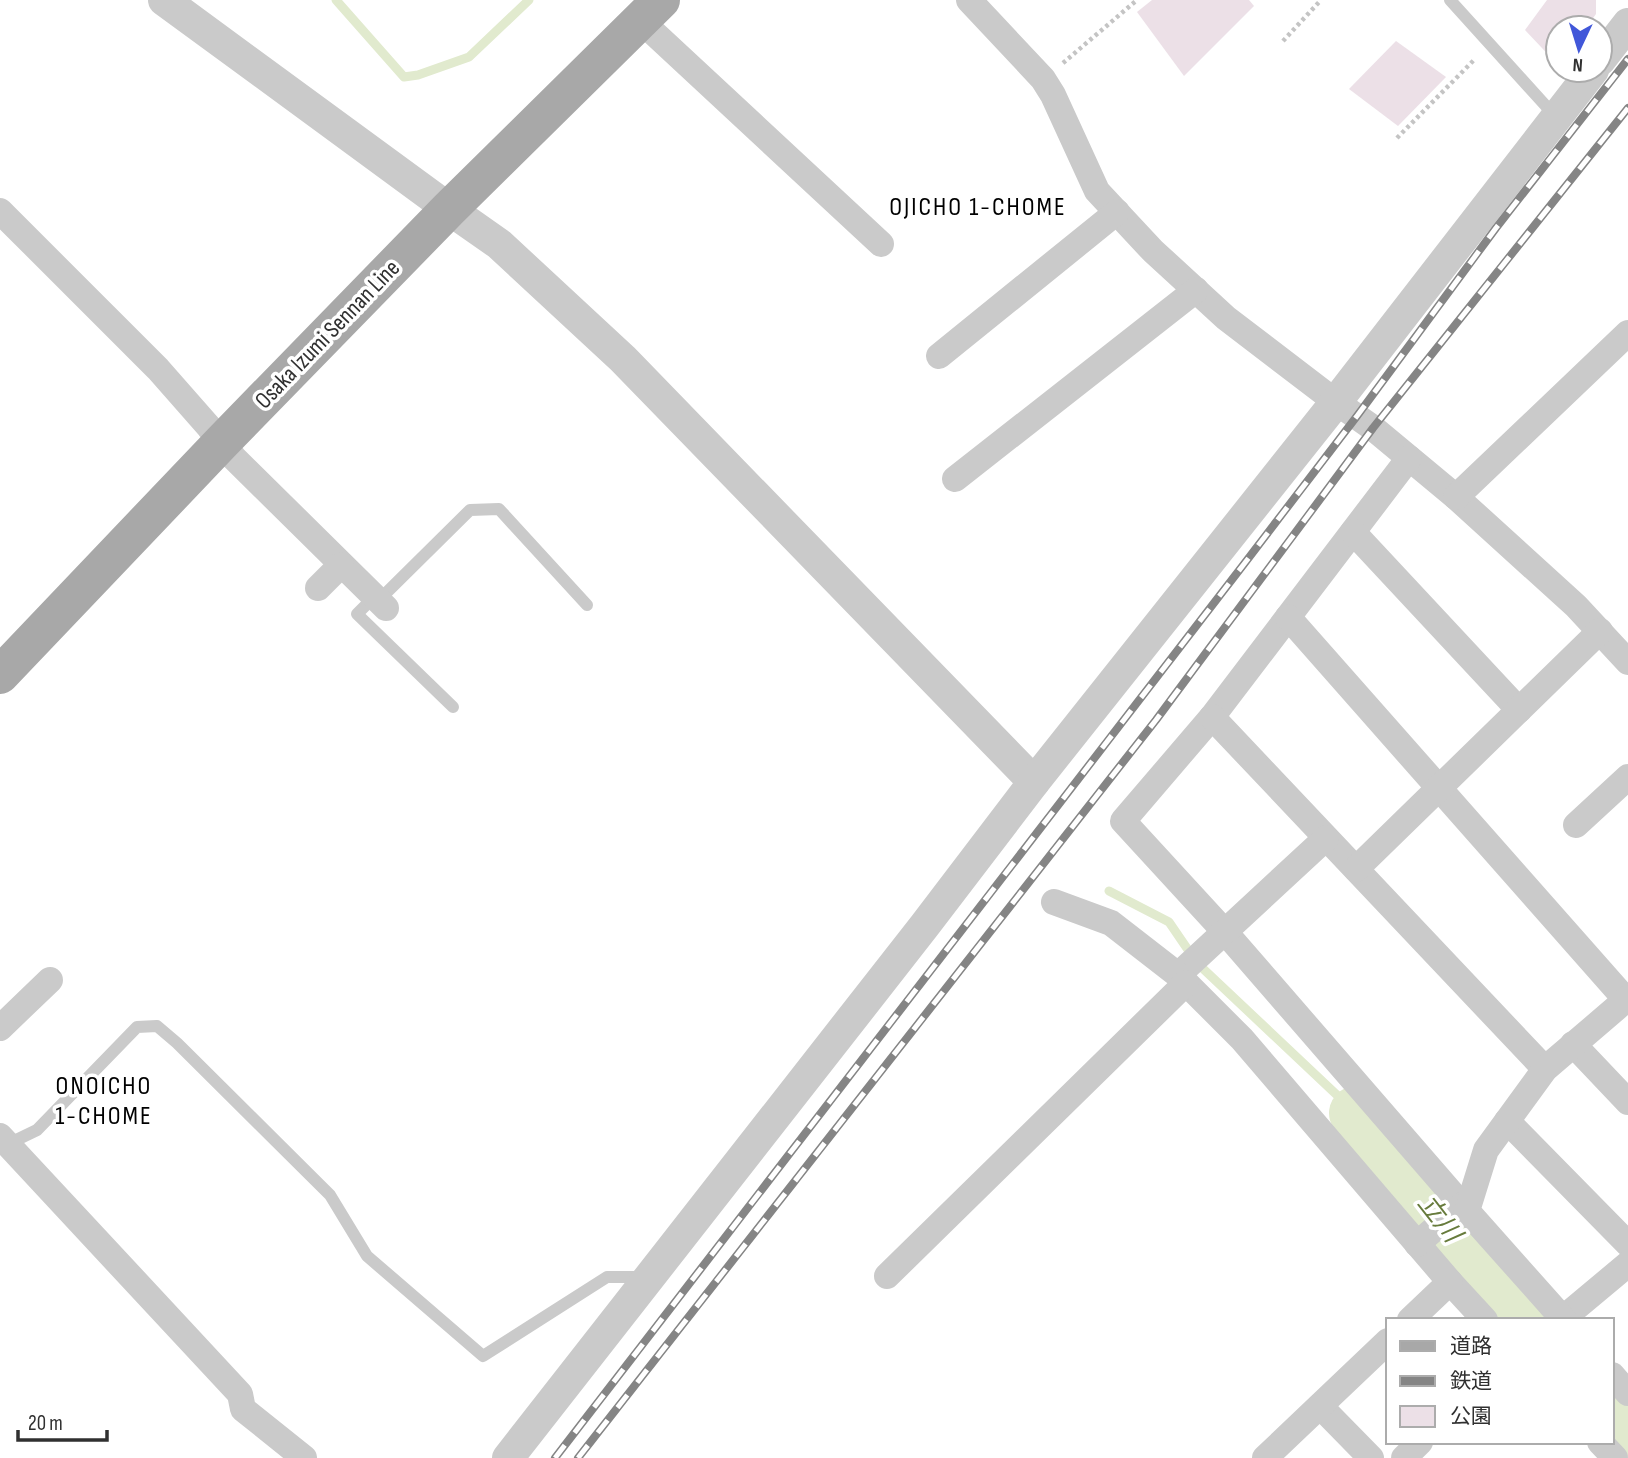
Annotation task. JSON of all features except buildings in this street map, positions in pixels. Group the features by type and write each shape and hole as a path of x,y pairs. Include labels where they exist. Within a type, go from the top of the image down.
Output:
{"main road":[{"name":"Osaka Izumi Sennan Line","path":"5,661 449,209 651,10"}],"street":[{"path":"164,0 499,244 623,359 1034,782"},
{"path":"970,0 1054,94 1097,191 1153,251 1226,318 1357,416 1456,497 1576,606 1628,662"},
{"path":"651,10 881,244"},
{"path":"1614,42 1628,24"},
{"path":"508,1458 1582,84"},
{"path":"0,211 158,369 234,458 380,602"},
{"path":"939,356 1117,212"},
{"path":"955,479 1196,290"},
{"path":"1456,497 1628,332"},
{"path":"1409,458 1212,717 1123,821 1218,939 1460,1210 1561,1318"},
{"path":"1353,532 1519,710"},
{"path":"318,588 341,565"},
{"path":"1288,617 1627,999 1545,1069 1486,1150 1460,1210 1420,1242"},
{"path":"1356,869 1600,631"},
{"path":"1212,717 1545,1069"},
{"path":"1576,825 1628,777"},
{"path":"887,1276 1218,939 1326,838"},
{"path":"1054,902 1111,923 1181,977 1242,1039 1483,1318"},
{"path":"0,1028 51,980"},
{"path":"1573,1044 1628,1102"},
{"path":"1507,1121 1628,1244"},
{"path":"4,1140 240,1394 243,1409 303,1458"},
{"path":"1563,1318 1628,1264"},
{"path":"1412,1318 1450,1282"},
{"path":"1265,1458 1386,1343"},
{"path":"1614,1377 1628,1393"},
{"path":"1320,1406 1371,1458"},
{"path":"1404,1458 1418,1444"},
{"path":"1602,1444 1615,1458"}],"lane":[{"path":"1450,0 1556,117"},
{"path":"453,707 357,614 380,602 470,509 499,509 587,606"},
{"path":"4,1140 37,1130 137,1027 157,1026 330,1195 368,1256 483,1356 607,1278 649,1278"}],"path":[{"path":"1043,79 1137,0"},
{"path":"1283,41 1321,0"},
{"path":"1397,138 1490,44"}],"green space":[{"path":"1152,0 1249,0 1254,6 1184,76 1137,12"},
{"path":"1547,0 1596,0 1596,14 1544,14 1544,50 1525,30"},
{"path":"1396,41 1446,77 1398,126 1349,89"}],"waterway":[{"path":"336,0 404,77 418,75 469,57 529,0"},
{"path":"1109,891 1169,922 1197,963 1356,1113"},
{"name":"立川","path":"1356,1113 1471,1258 1526,1318"},
{"name":"立川","path":"1614,1415 1628,1430"}],"railway":[{"path":"555,1458 1244,564 1496,228 1628,59"},
{"path":"578,1458 1156,720 1373,428 1628,108"}],"district":[{"name":"OJICHO 1-CHOME","path":"978,206"},
{"name":"ONOICHO 1-CHOME","path":"104,1100"}]}
